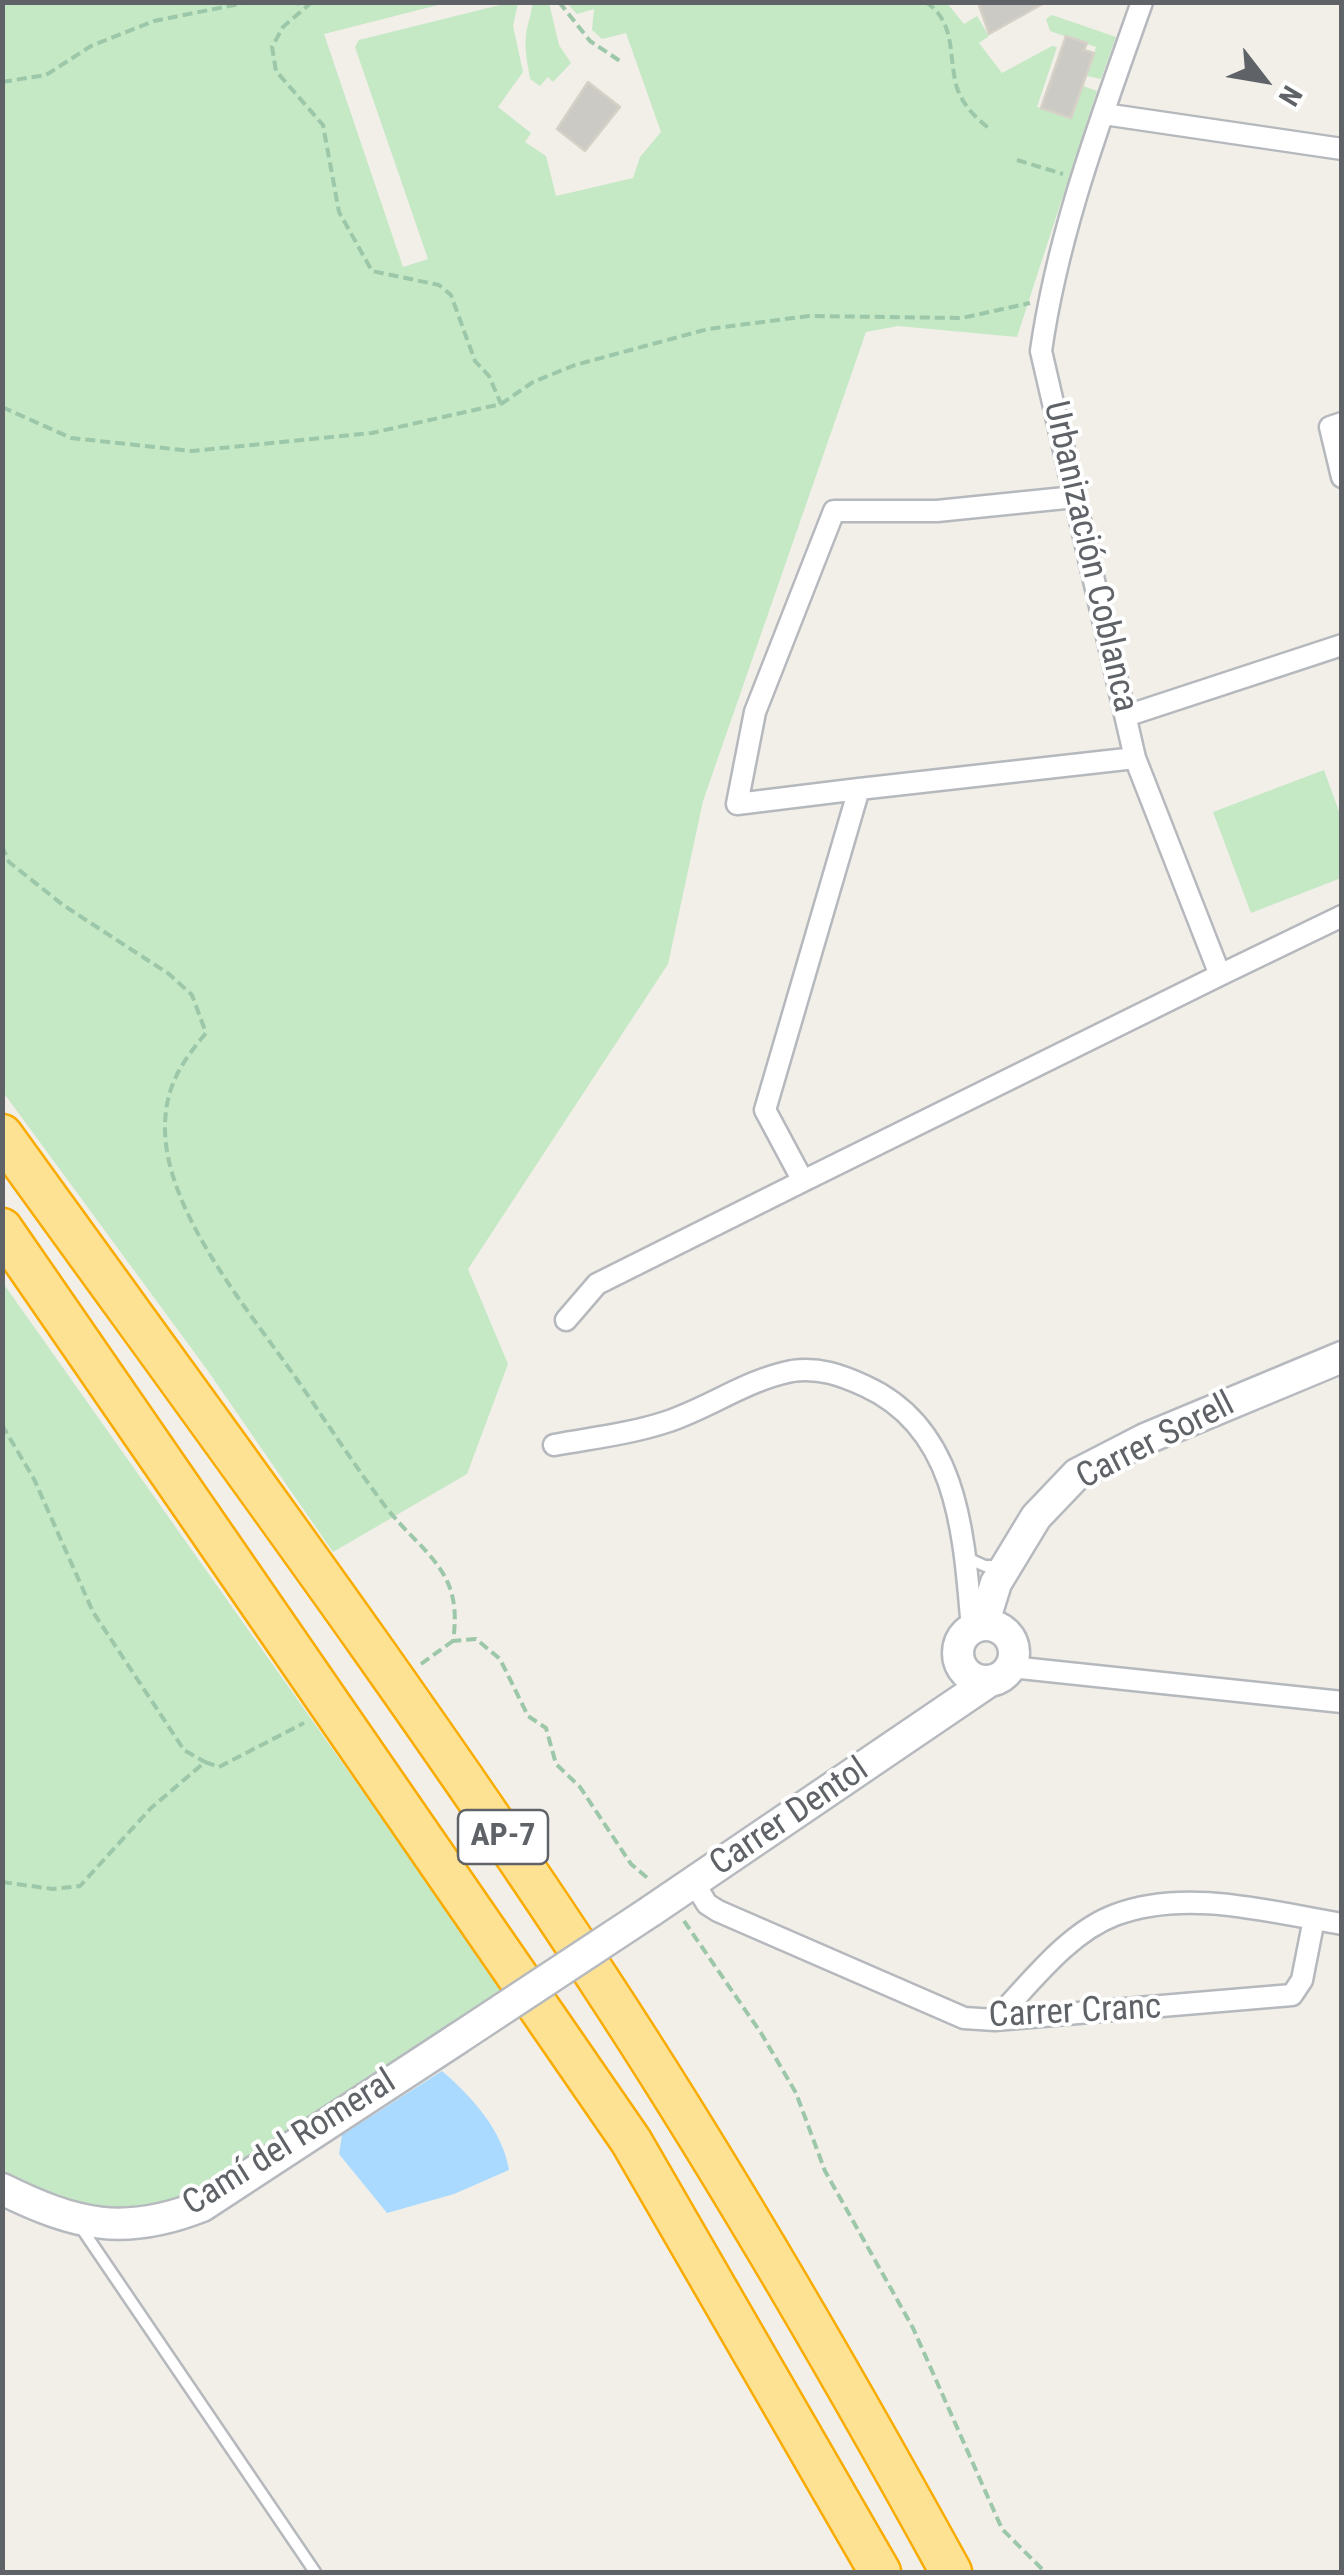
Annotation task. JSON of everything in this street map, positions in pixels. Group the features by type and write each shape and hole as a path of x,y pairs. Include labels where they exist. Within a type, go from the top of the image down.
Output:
{"highway":[{"name":"AP-7","path":"2,1136 441,1745 598,1978 758,2235 952,2572"},
{"name":"AP-7","path":"2,1229 631,2141 880,2572"}],"street":[{"name":"Urbanización Coblanca","path":"1142,2 1080,182 1048,296 1040,350 1135,758 1220,975"},
{"path":"1104,114 1342,148"},
{"path":"1342,424 1330,427 1342,476"},
{"path":"1075,498 937,511 834,510 755,712 737,804 1135,758"},
{"path":"1126,716 1342,645"},
{"path":"803,1181 764,1110 858,789"},
{"path":"566,1320 597,1284 1342,916"},
{"name":"Carrer Sorell","path":"977,1627 1006,1566 1036,1517 1078,1474 1145,1439 1342,1357"},
{"path":"554,1445 666,1422 772,1376 826,1370 875,1390 920,1424 944,1466 977,1627"},
{"path":"1000,1675 1012,1640 999,1628 977,1627 960,1643 959,1662 970,1677 1000,1675 1342,1702"},
{"name":"Carrer Dentol","path":"928,1724 959,1662"},
{"name":"Carrer Dentol","path":"457,2039 1000,1675"},
{"name":"Carrer Cranc","path":"672,1898 707,1904 964,2018 1004,2021 1292,1995 1302,1980 1314,1920"},
{"path":"1004,2021 1055,1956 1112,1916 1169,1902 1265,1910 1342,1924"},
{"path":"1036,1978 1035,2003 1056,2018"},
{"name":"Camí del Romeral","path":"2,2188 77,2222 140,2224 202,2206 457,2039"}],"lane":[{"path":"965,1557 985,1566 1006,1566"},
{"path":"77,2222 316,2572"}],"path":[{"path":"2,82 46,75 92,46 154,20 248,2"},
{"path":"290,2 309,4"},
{"path":"559,2 590,41 620,61"},
{"path":"926,2 953,41 956,86 969,112 991,130"},
{"path":"309,4 283,27 272,47 276,70 323,124 339,212 372,270 439,285 451,295 476,361 501,404"},
{"path":"1017,160 1080,182"},
{"path":"2,407 70,438 192,451 372,433 501,404 533,382 575,365 708,329 809,316 962,318 1048,296"},
{"path":"2,846 9,862 169,974 192,995 206,1033 174,1072 165,1129 177,1190 222,1271 388,1509 440,1563 457,1615 453,1641 442,1653 410,1669"},
{"path":"2,1425 34,1479 93,1612 184,1750 219,1767 317,1716"},
{"path":"453,1641 476,1639 500,1659 528,1716 546,1728 556,1764 589,1799 631,1864 672,1898 719,1978 761,2033 796,2094 824,2171 913,2328 1002,2530 1045,2572"},
{"path":"2,1882 53,1889 80,1886 150,1808 205,1762"}],"green space":[{"path":"2,3 446,3 324,34 403,267 428,259 355,47 359,40 518,3 513,26 523,72 498,107 531,133 525,142 546,156 556,196 633,178 640,157 661,132 626,33 602,39 592,30 594,9 577,14 567,3 947,3 964,24 977,16 989,36 979,43 1002,73 1052,46 1057,47 1037,107 1071,118 1083,86 1097,91 1017,337 898,326 866,332 703,801 668,964 468,1269 508,1364 467,1474 333,1552 208,1371 3,1092"},
{"path":"532,3 549,3 559,45 571,63 553,82 548,77 540,86 530,79 526,52"},
{"path":"1052,15 1116,37 1101,79 1087,76 1096,47 1050,31 1046,19"},
{"path":"1324,770 1341,817 1341,878 1251,913 1213,812"},
{"path":"3,1283 505,1993 213,2187 158,2211 104,2213 59,2203 3,2176"}],"water":[{"path":"442,2071 484,2116 500,2141 509,2170 454,2194 387,2213 339,2154 342,2135"}],"building":[{"path":"978,2 1046,2 989,34"},
{"path":"1066,36 1087,43 1084,50 1094,53 1071,118 1041,108"},
{"path":"588,82 620,107 585,151 557,129"}]}
